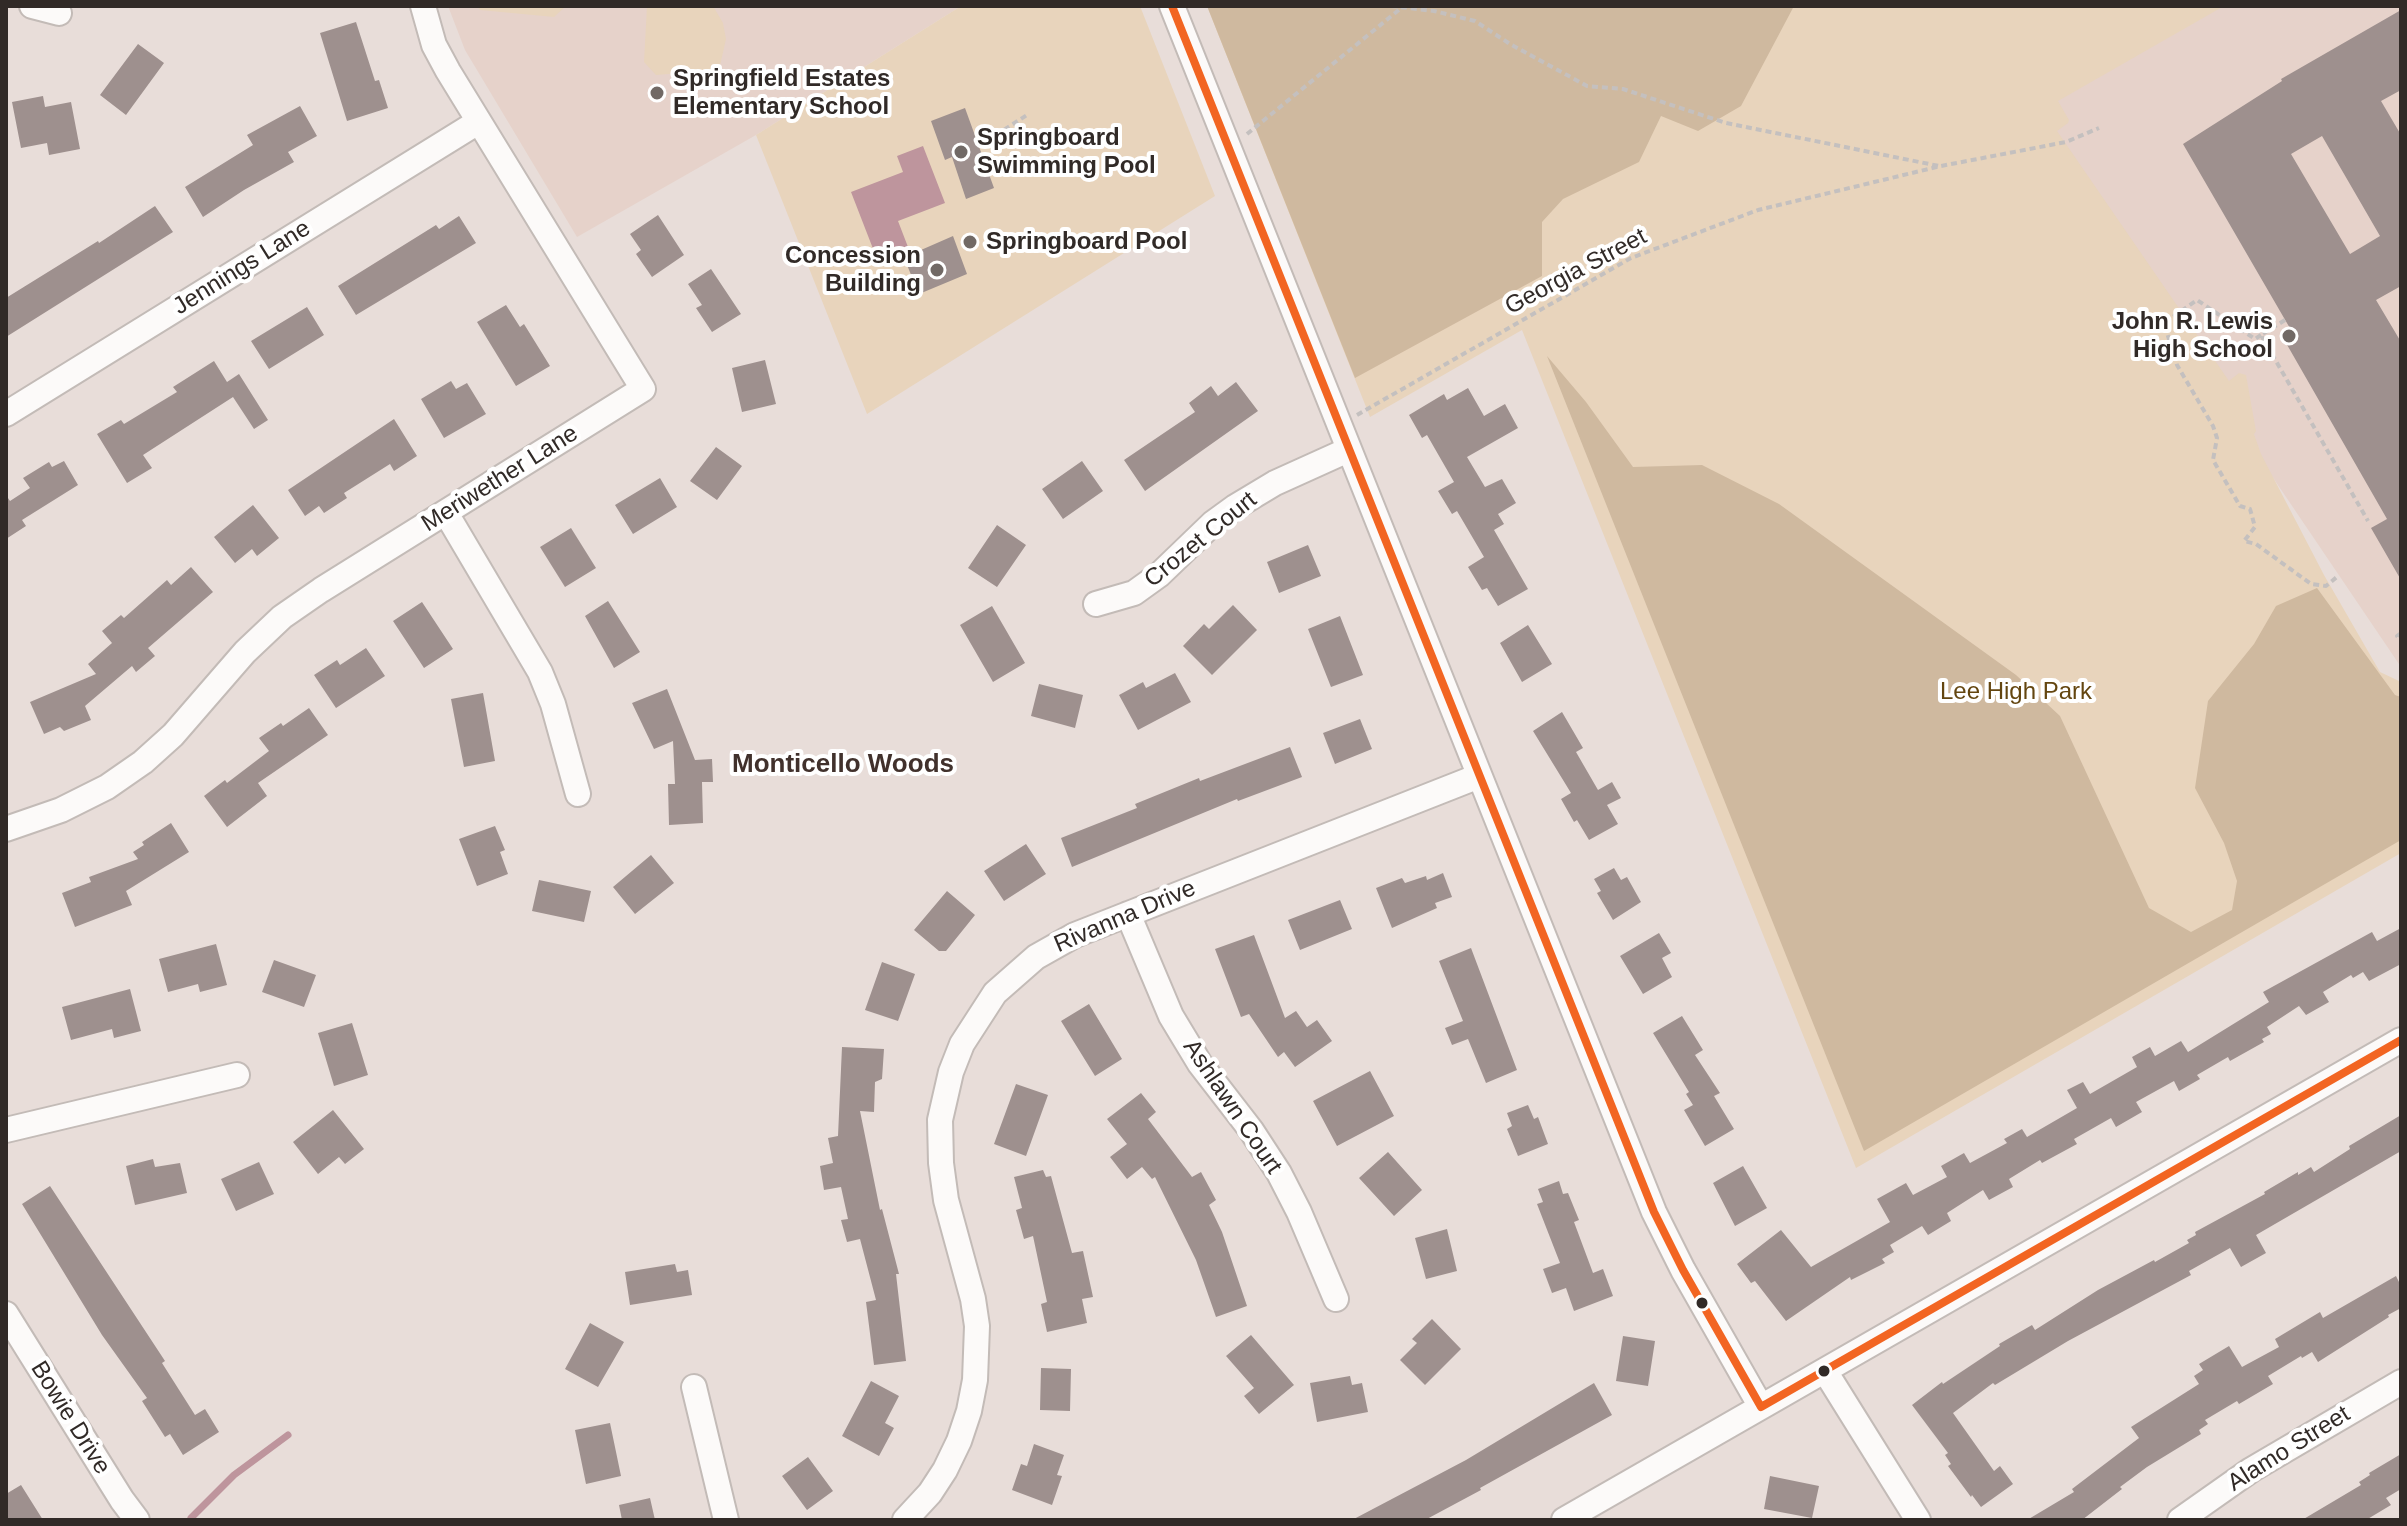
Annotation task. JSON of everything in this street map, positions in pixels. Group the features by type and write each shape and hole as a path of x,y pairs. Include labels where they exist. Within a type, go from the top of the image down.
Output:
{"street":[{"path":"32,6 59,13"},
{"name":"Meriwether Lane","path":"6,829 61,810 107,787 143,762 173,735 245,652 282,617 643,389 478,122 434,45 423,6"},
{"path":"1172,6 1337,426 1654,1212 1683,1270 1761,1407"},
{"name":"Jennings Lane","path":"6,414 478,122"},
{"name":"Crozet Court","path":"1096,604 1134,593 1159,575 1213,523 1235,507 1275,483 1348,450"},
{"path":"446,513 540,672 553,704 578,794"},
{"name":"Rivanna Drive","path":"905,1520 930,1493 952,1456 969,1411 975,1380 977,1339 973,1299 946,1200 940,1120 951,1072 977,1018 995,993 1017,972 1062,941 1479,776"},
{"name":"Ashlawn Court","path":"1128,914 1171,1016 1200,1064 1251,1130 1279,1173 1336,1299"},
{"path":"1577,1517 1761,1407 2401,1040"},
{"path":"6,1130 237,1075"},
{"name":"Bowie Drive","path":"6,1314 137,1520"},
{"path":"1825,1371 1918,1520"},
{"name":"Alamo Street","path":"2180,1520 2251,1470 2401,1382"},
{"path":"694,1387 726,1520"}],"path":[{"path":"1391,6 1434,11 1475,21 1587,86 1623,89 1726,123 1941,166"},
{"path":"1228,149 1400,9"},
{"path":"979,146 1027,115"},
{"name":"Georgia Street","path":"1337,426 1631,258 1758,210 1941,166 2066,142 2099,128"},
{"path":"2285,320 2255,339 2197,300 2164,323 2177,365 2213,426 2217,438 2213,460 2240,506 2250,509 2255,527 2244,541 2256,544 2311,584 2326,586 2338,576"},
{"path":"2261,335 2368,521"},
{"path":"2401,633 2397,636 2401,640"}],"shaded area":[{"name":"Springfield Estates Elementary School","path":"448,6 961,6 756,135 577,237 465,50"},
{"name":"John R. Lewis High School","path":"1954,6 2401,6 2401,667"},
{"path":"923,146 945,203 898,221 908,247 877,259 851,192 903,172 897,156"}],"green space":[{"path":"477,6 566,6 554,17 480,10"},
{"path":"647,6 713,6 723,23 726,39 719,70 656,75 644,62"},
{"name":"Springboard Pool","path":"961,6 1140,6 1215,196 867,414 756,135"},
{"name":"Lee High Park","path":"1207,6 2224,6 2058,101 2069,120 2057,131 2229,381 2239,373 2246,375 2254,434 2261,454 2324,575 2380,672 2401,682 2401,853 1856,1168 1522,330 1370,417"},
{"path":"1207,6 1794,6 1741,106 1698,131 1661,116 1639,162 1563,199 1542,222 1542,276 1355,378"},
{"path":"1547,356 1586,402 1633,467 1702,465 1779,504 2016,675 2060,716 2149,908 2191,932 2232,910 2237,881 2224,843 2195,788 2208,701 2254,644 2276,606 2317,588 2395,695 2401,697 2401,840 1864,1151"}],"building":[{"path":"2401,10 2401,90 2381,101 2401,135 2401,286 2376,300 2401,342 2401,580 2371,528 2387,519 2282,336 2291,330 2183,144 2281,79","holes":["2322,136 2380,236 2350,254 2291,154"]},
{"path":"356,22 375,81 379,80 388,108 347,121 320,33"},
{"path":"138,44 164,63 126,115 100,95"},
{"path":"43,96 45,107 71,102 80,149 49,155 47,143 21,148 12,102"},
{"path":"300,106 317,136 288,152 294,162 203,217 185,187 253,145 247,135"},
{"name":"Springboard Swimming Pool","path":"965,108 994,188 966,199 952,157 945,160 931,121"},
{"path":"155,206 173,232 6,337 6,298"},
{"path":"658,215 684,255 652,277 636,254 641,250 630,234"},
{"path":"459,216 476,243 356,315 338,286 436,225 439,229"},
{"name":"Concession Building","path":"953,236 967,274 919,294 907,265 921,250"},
{"path":"711,269 741,314 712,332 696,308 702,305 688,284"},
{"path":"506,305 520,327 524,324 550,366 516,386 477,322"},
{"path":"307,307 324,335 269,369 251,341"},
{"path":"765,360 776,404 742,412 732,368"},
{"path":"214,361 227,382 239,374 268,420 254,429 233,397 143,455 152,468 127,483 97,434 121,420 124,424 177,392 173,387"},
{"path":"451,381 456,389 467,383 486,414 444,438 421,399"},
{"path":"1236,382 1258,411 1145,491 1124,460 1195,412 1189,403 1211,386 1218,396"},
{"path":"1468,388 1484,416 1505,404 1518,428 1467,457 1485,487 1502,479 1516,503 1498,514 1504,524 1494,530 1528,589 1498,606 1487,588 1482,590 1468,567 1484,557 1457,511 1452,514 1438,491 1454,482 1427,435 1422,438 1409,415 1444,394 1447,400"},
{"path":"394,419 417,456 394,471 390,464 344,493 347,498 324,513 319,506 305,516 288,490"},
{"path":"716,447 742,466 717,500 690,481"},
{"path":"64,461 78,485 22,520 26,526 6,539 6,495 10,501 30,488 23,478 49,462 52,467"},
{"path":"1082,461 1103,491 1063,519 1042,489"},
{"path":"660,478 677,507 633,534 615,505"},
{"path":"253,505 279,538 257,556 252,549 235,563 214,537"},
{"path":"997,525 1026,545 997,587 968,568"},
{"path":"571,528 596,568 565,587 540,547"},
{"path":"1308,545 1321,576 1279,593 1267,562"},
{"path":"191,567 213,592 148,648 155,656 136,672 132,666 85,706 91,720 64,731 60,727 44,734 30,702 96,674 88,664 112,643 102,631 121,615 124,618 167,580 171,585"},
{"path":"608,601 640,652 614,668 585,616"},
{"path":"422,602 453,649 424,668 393,621"},
{"path":"1233,605 1257,630 1212,675 1183,646 1204,624 1209,629"},
{"path":"992,606 1025,663 993,682 960,625"},
{"path":"1340,616 1363,675 1331,687 1308,629"},
{"path":"1528,625 1552,664 1522,682 1500,643"},
{"path":"366,648 385,676 336,708 314,675 337,660 340,665"},
{"path":"1175,673 1191,702 1138,730 1119,695 1143,682 1146,688"},
{"path":"1039,684 1083,695 1075,728 1031,716"},
{"path":"667,689 695,760 712,759 713,782 702,782 703,823 669,825 668,784 675,784 673,741 654,749 632,703"},
{"path":"483,693 495,761 464,767 451,699"},
{"path":"309,708 328,735 258,783 267,796 227,827 204,796 225,780 227,783 269,751 259,738"},
{"path":"1562,712 1583,748 1576,752 1598,790 1612,782 1621,798 1607,805 1618,824 1589,840 1561,799 1571,793 1533,731"},
{"path":"1360,719 1372,749 1335,764 1323,733"},
{"path":"1290,747 1302,777 1237,799 1072,867 1061,838 1137,808 1135,804 1199,778 1200,781"},
{"path":"171,823 189,852 126,891 132,905 75,927 62,893 91,882 89,877 138,859 133,852 144,845 142,842"},
{"path":"495,826 505,850 500,852 508,874 477,886 459,839"},
{"path":"1026,844 1046,874 1004,901 984,871"},
{"path":"651,855 674,883 635,914 613,887"},
{"path":"1614,868 1621,880 1627,877 1641,902 1613,920 1597,893 1601,891 1594,879"},
{"path":"1443,873 1452,897 1435,903 1437,908 1392,928 1376,888 1402,878 1405,883 1426,876 1427,880"},
{"path":"539,880 591,891 584,922 532,911"},
{"path":"947,891 975,915 946,951 939,951 914,930"},
{"path":"1340,900 1352,929 1300,950 1288,920"},
{"path":"2401,928 2401,964 2369,981 2363,972 2353,978 2351,975 2323,992 2329,1002 2306,1015 2299,1006 2267,1027 2271,1034 2262,1039 2264,1042 2230,1061 2228,1057 2197,1075 2200,1079 2179,1091 2174,1081 2136,1102 2142,1112 2116,1127 2111,1118 2074,1139 2077,1144 2042,1163 2040,1160 2009,1179 2013,1187 1989,1200 1983,1190 1947,1213 1951,1221 1928,1235 1922,1226 1890,1245 1894,1252 1882,1259 1885,1263 1851,1280 1850,1277 1786,1321 1755,1281 1751,1283 1737,1264 1781,1230 1811,1267 1890,1222 1877,1199 1906,1183 1913,1195 1947,1177 1941,1166 1964,1153 1970,1163 2007,1143 2004,1139 2022,1129 2027,1137 2077,1108 2067,1090 2083,1082 2090,1094 2137,1067 2132,1057 2150,1047 2155,1056 2181,1041 2188,1052 2269,1002 2263,992 2372,932 2377,941"},
{"path":"1659,933 1671,953 1662,958 1672,977 1643,994 1620,956"},
{"path":"1254,935 1285,1018 1296,1011 1307,1027 1317,1020 1332,1041 1295,1067 1284,1052 1278,1057 1249,1014 1241,1017 1215,949"},
{"path":"216,944 227,985 200,992 198,984 168,992 159,959"},
{"path":"1471,948 1517,1070 1486,1083 1468,1039 1452,1045 1445,1028 1463,1021 1439,961"},
{"path":"274,960 316,975 304,1007 262,992"},
{"path":"882,962 915,974 898,1021 865,1010"},
{"path":"130,989 141,1031 114,1038 112,1029 71,1040 62,1007"},
{"path":"1089,1004 1122,1059 1095,1076 1061,1021"},
{"path":"1682,1016 1703,1050 1695,1055 1720,1093 1714,1096 1734,1129 1705,1146 1684,1110 1693,1105 1686,1094 1689,1092 1653,1033"},
{"path":"352,1023 368,1075 334,1086 318,1033"},
{"path":"842,1047 884,1049 882,1079 875,1082 874,1112 860,1111 880,1210 899,1274 896,1274 906,1361 874,1365 866,1302 876,1300 860,1239 847,1242 841,1220 848,1219 841,1187 824,1190 820,1166 833,1163 828,1138 838,1136"},
{"path":"1370,1071 1394,1116 1337,1146 1313,1101"},
{"path":"1016,1084 1048,1095 1026,1156 994,1144"},
{"path":"1141,1093 1156,1112 1148,1119 1192,1177 1201,1172 1216,1200 1209,1205 1222,1232 1247,1306 1216,1317 1196,1260 1155,1177 1152,1179 1142,1167 1127,1179 1110,1157 1127,1144 1107,1119"},
{"path":"1528,1105 1534,1119 1538,1117 1548,1144 1518,1156 1507,1129 1512,1126 1507,1113"},
{"path":"333,1110 364,1149 345,1164 339,1157 318,1174 293,1142"},
{"path":"2401,1115 2401,1151 2256,1235 2266,1253 2241,1267 2230,1248 2189,1271 2191,1275 2068,1341 1995,1385 1993,1383 1953,1413 1994,1471 2000,1466 2013,1484 1981,1507 1971,1497 1948,1466 1951,1464 1945,1455 1948,1453 1912,1405 1999,1344 2032,1325 2035,1330 2098,1290 2189,1243 2187,1240 2196,1235 2195,1232 2298,1172 2298,1175 2311,1167 2314,1172 2350,1149 2349,1146"},
{"path":"1388,1152 1422,1190 1394,1216 1359,1178"},
{"path":"153,1159 155,1167 180,1163 187,1193 135,1205 126,1166"},
{"path":"259,1162 274,1194 236,1211 221,1179"},
{"path":"1743,1166 1767,1208 1735,1226 1713,1183"},
{"path":"1043,1170 1046,1177 1051,1176 1072,1253 1083,1251 1093,1297 1082,1299 1087,1323 1047,1332 1041,1304 1047,1302 1033,1236 1024,1239 1016,1210 1022,1208 1014,1177"},
{"path":"1559,1181 1563,1194 1568,1193 1579,1220 1574,1222 1593,1273 1603,1269 1613,1296 1574,1311 1566,1288 1552,1293 1543,1269 1560,1263 1537,1204 1543,1202 1538,1189"},
{"path":"50,1186 165,1361 162,1363 195,1415 205,1409 219,1432 183,1455 170,1434 165,1437 142,1401 147,1398 102,1335 22,1204"},
{"path":"1447,1229 1457,1271 1426,1279 1415,1238"},
{"path":"675,1264 677,1272 688,1270 692,1295 630,1305 625,1272"},
{"path":"2396,1276 2401,1286 2401,1308 2389,1317 2318,1362 2312,1352 2268,1376 2273,1384 2205,1420 2208,1424 2199,1430 2201,1434 2147,1467 2082,1520 2027,1520 2074,1492 2072,1489 2139,1438 2131,1427 2199,1384 2194,1376 2203,1370 2199,1364 2229,1346 2242,1367 2279,1347 2275,1339 2320,1312 2323,1318"},
{"path":"1432,1319 1461,1349 1425,1385 1400,1360 1417,1343 1412,1339"},
{"path":"590,1323 624,1342 598,1387 565,1369"},
{"path":"1251,1335 1294,1385 1259,1414 1244,1396 1254,1388 1226,1356"},
{"path":"1623,1336 1655,1341 1648,1386 1616,1381"},
{"path":"1041,1368 1071,1369 1070,1411 1040,1410"},
{"path":"1350,1376 1352,1385 1362,1383 1368,1412 1317,1422 1310,1383"},
{"path":"871,1381 899,1396 885,1423 894,1428 879,1456 842,1436"},
{"path":"1594,1383 1612,1415 1481,1490 1425,1520 1352,1520 1466,1460"},
{"path":"610,1423 621,1476 586,1484 575,1430"},
{"path":"1034,1444 1064,1455 1057,1475 1062,1476 1052,1505 1012,1490 1021,1464 1027,1466"},
{"path":"2401,1454 2401,1489 2386,1498 2391,1505 2366,1520 2302,1520 2361,1485 2359,1482 2369,1473"},
{"path":"808,1457 833,1491 807,1510 782,1476"},
{"path":"1770,1476 1819,1486 1812,1518 1764,1509"},
{"path":"21,1485 43,1520 6,1520 6,1494"},
{"path":"650,1498 655,1520 622,1520 619,1505"}],"waterway":[{"path":"191,1518 234,1475 288,1435"}],"transit line":[{"path":"1172,6 1654,1212 1683,1270 1761,1407 2401,1040"}],"place":[{"name":"Springfield Estates Elementary School","path":"657,93"},
{"name":"Springboard Swimming Pool","path":"961,152"},
{"name":"Springboard Pool","path":"970,242"},
{"name":"Concession Building","path":"937,270"},
{"name":"John R. Lewis High School","path":"2289,336"}],"district":[{"name":"Monticello Woods","path":"843,765"}]}
